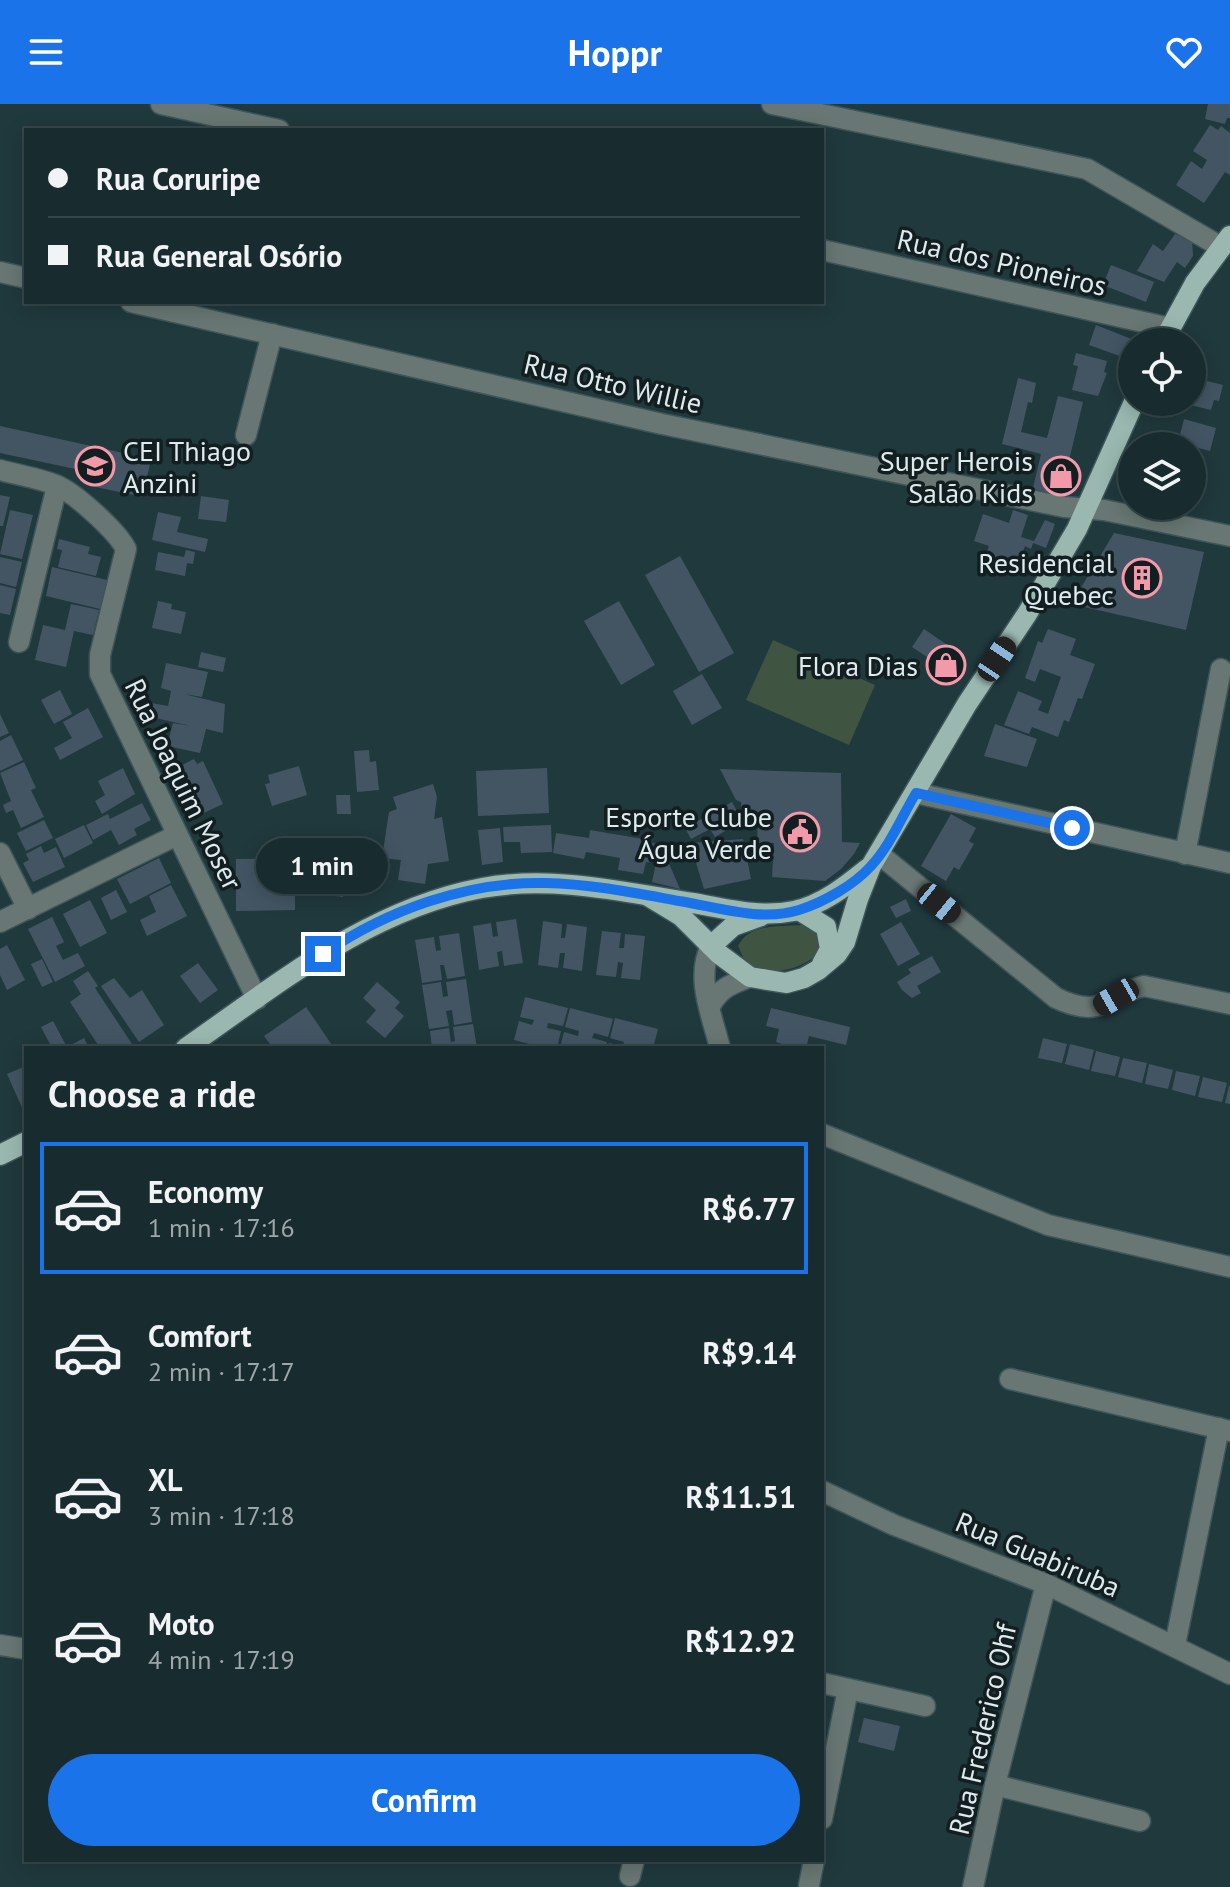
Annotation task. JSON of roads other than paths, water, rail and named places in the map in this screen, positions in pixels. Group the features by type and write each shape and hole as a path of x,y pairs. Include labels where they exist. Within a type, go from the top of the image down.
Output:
{"main road":[{"path":"1170,328 1195,283 1225,241"},
{"path":"648,896 681,916 729,963 750,977 786,983 818,970 837,954 845,942 858,899 875,860 967,704 1047,582 1086,509 1128,416"},
{"path":"711,946 726,931 742,922 799,910 846,886 875,860"},
{"path":"189,1046 345,939 397,914 444,897 518,883 549,883 765,915"},
{"path":"799,910 815,917 826,927 830,938 830,949 818,970"},
{"path":"726,931 729,963"},
{"path":"0,1155 24,1143"}],"street":[{"path":"161,104 270,128"},
{"path":"772,104 1087,169 1225,241"},
{"name":"Rua dos Pioneiros","path":"824,250 1138,328"},
{"path":"0,272 24,278"},
{"name":"Rua Otto Willie","path":"140,304 662,424 1230,536"},
{"path":"246,435 272,334"},
{"name":"Rua Joaquim Moser","path":"0,470 57,486 70,494 115,533 126,549 100,655 100,674 257,999"},
{"path":"19,642 57,486"},
{"path":"1185,854 1221,669"},
{"path":"916,793 1230,863"},
{"path":"0,922 177,835"},
{"path":"0,853 28,909"},
{"path":"875,860 1056,998 1074,1006 1088,1009 1102,1005 1130,989 1144,986 1230,1004"},
{"path":"711,946 703,973 720,1046"},
{"path":"710,1006 721,990 750,977"},
{"path":"824,1135 1048,1225 1230,1267"},
{"path":"1010,1379 1225,1429 1175,1645"},
{"name":"Rua Guabiruba","path":"824,1492 894,1525 1046,1584 1230,1674"},
{"name":"Rua Frederico Ohf","path":"973,1887 995,1785 1046,1584"},
{"path":"0,1645 24,1649"},
{"path":"824,1683 925,1706"},
{"path":"824,1809 848,1689"},
{"path":"995,1785 1140,1821"},
{"path":"809,1885 814,1862"}],"place":[{"name":"CEI Thiago Anzini","path":"95,466"},
{"name":"Super Herois Salão Kids","path":"1061,476"},
{"name":"Residencial Quebec","path":"1142,578"},
{"name":"Flora Dias","path":"946,665"},
{"name":"Esporte Clube Água Verde","path":"800,832"}]}
